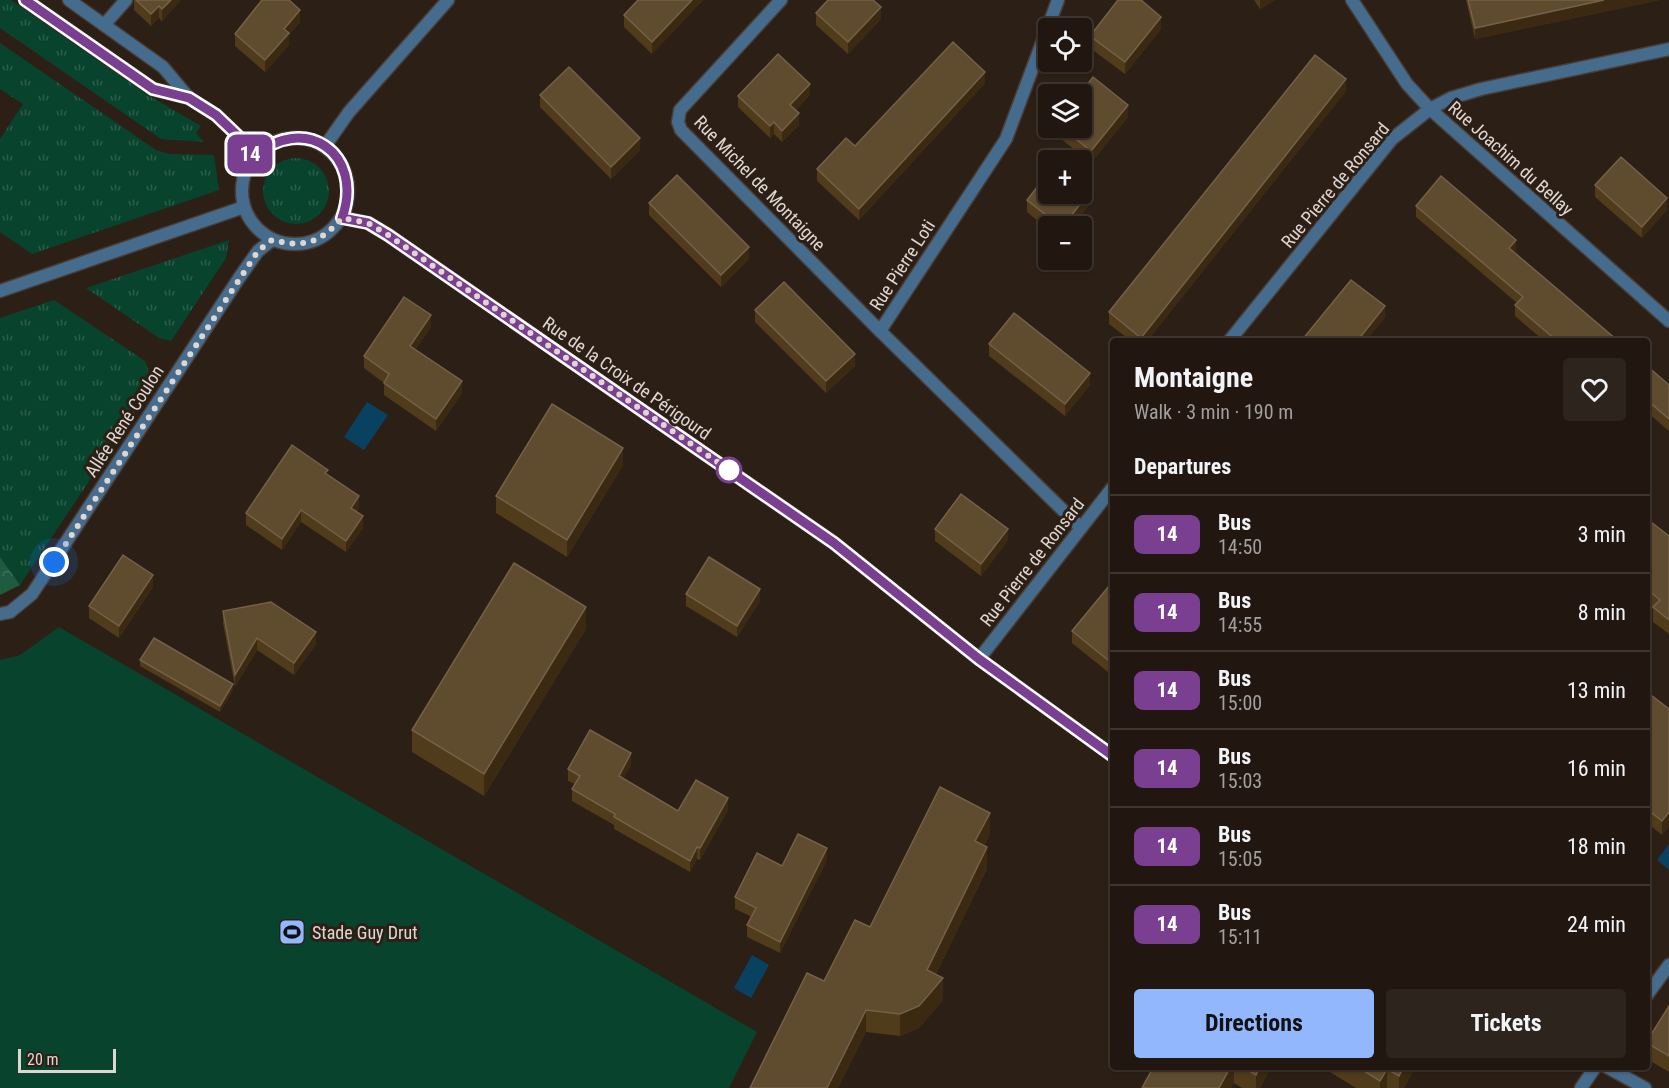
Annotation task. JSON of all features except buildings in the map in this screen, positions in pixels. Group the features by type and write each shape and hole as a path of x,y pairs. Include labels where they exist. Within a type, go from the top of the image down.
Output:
{"street":[{"path":"25,0 153,89 189,98"},
{"path":"69,0 163,67 189,98 216,115 238,136 253,157"},
{"path":"104,25 126,0"},
{"path":"325,146 349,112 448,0"},
{"name":"Rue Michel de Montaigne","path":"781,0 680,110 678,122 681,130 880,331"},
{"name":"Rue Pierre Loti","path":"1058,0 1006,139 880,331 1080,527"},
{"name":"Rue Joachim du Bellay","path":"1352,0 1407,84 1430,110 1669,321"},
{"name":"Rue Pierre de Ronsard","path":"1232,338 1392,139 1430,110 1451,98 1481,89 1669,49"},
{"path":"288,137 309,138 325,146 337,156 349,184 348,201 342,218 328,233 311,242 291,244 272,240 255,226 244,207 243,181 253,157 268,144 288,137"},
{"path":"0,291 244,207"},
{"name":"Rue de la Croix de Périgourd","path":"342,218 368,223 388,235 834,543 979,659 1110,754"},
{"name":"Allée René Coulon","path":"0,614 10,612 32,594 239,278 258,251 272,240"},
{"name":"Rue Pierre de Ronsard","path":"979,659 1110,491"},
{"path":"1650,992 1669,965"},
{"path":"1581,1088 1593,1070"},
{"path":"1612,1070 1645,1088"}],"green space":[{"path":"0,0 11,0 148,95 201,126 196,133 204,142 161,139 0,28"},
{"path":"0,43 156,150 169,154 214,155 219,190 32,254 0,232 0,139 23,104 0,89"},
{"path":"296,158 309,161 319,168 326,178 329,191 326,204 319,214 309,221 296,224 283,221 273,214 266,204 263,191 266,178 273,168 283,161"},
{"path":"229,240 226,258 171,341 159,338 86,288"},
{"path":"54,300 145,361 150,376 145,397 20,585 0,557 0,318"},
{"path":"0,557 20,585 0,595"},
{"name":"Stade Guy Drut","path":"59,627 757,1032 729,1088 0,1088 0,660 20,655"}],"water":[{"path":"367,402 388,415 364,450 344,437"},
{"path":"1669,844 1669,870 1657,860"},
{"path":"752,955 769,965 751,998 734,988"}],"bus line":[{"name":"14","path":"25,0 153,89 189,98 216,115 238,136 253,157 268,144 288,137 309,138 325,146 337,156 345,169 349,184 348,201 342,218 368,223 388,235 817,531 979,659 1110,754"}],"place":[{"name":"Stade Guy Drut","path":"292,932"}],"route":[{"path":"54,562 258,251 272,240 291,244 311,242 328,233 342,218 368,223 388,235 729,470"}]}
